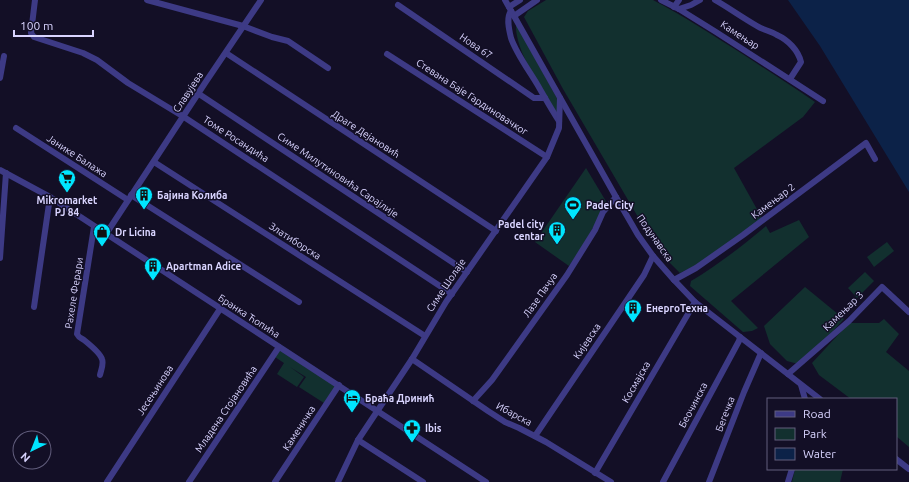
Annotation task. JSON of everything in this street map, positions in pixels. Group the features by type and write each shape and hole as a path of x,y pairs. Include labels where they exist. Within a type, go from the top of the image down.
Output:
{"street":[{"name":"Томе Росандића","path":"36,0 31,33 34,37 84,53 97,60 128,83 184,117 452,294"},
{"path":"147,0 244,26 272,37 288,41 328,68"},
{"name":"Славујева","path":"106,234 261,0"},
{"name":"Подунавска","path":"505,0 616,197 638,235 653,256 695,302 819,398"},
{"path":"520,0 508,15 511,38 559,121"},
{"path":"511,11 537,0"},
{"name":"Камењар","path":"661,0 824,101"},
{"path":"676,8 679,0"},
{"path":"676,8 691,5 700,0"},
{"name":"Камењар","path":"715,0 761,28 777,34 786,40 799,55 801,62 790,79"},
{"name":"Нова 67","path":"398,5 534,98 545,98"},
{"name":"Драге Дејановић","path":"226,53 496,231"},
{"name":"Стевана Баје Гардиновачког","path":"387,54 546,157"},
{"path":"0,78 4,56"},
{"name":"Симе Милутиновића Сарајлије","path":"198,94 467,272"},
{"name":"Симе Шолаје","path":"338,482 358,440 412,359 452,294 546,157 560,128 560,98"},
{"name":"Јанике Балажа","path":"16,128 130,198"},
{"name":"Камењар 2","path":"674,280 696,268 743,235 866,143 874,159"},
{"name":"Златиборска","path":"154,162 425,336"},
{"path":"0,258 3,171"},
{"name":"Бранка Ћопића","path":"3,171 50,197 486,482"},
{"path":"34,306 50,197"},
{"name":"Лазе Пачуа","path":"473,401 492,380 567,274 595,230 603,212 616,197"},
{"path":"130,198 299,302"},
{"name":"Рахеле Ферари","path":"94,226 77,334 78,337 85,341 99,354 102,359 103,363 100,375"},
{"name":"Кијевска","path":"535,436 644,275 653,256"},
{"name":"Камењар 3","path":"788,374 849,321 882,287 909,312"},
{"name":"Космајска","path":"595,472 695,302"},
{"name":"Јесењинова","path":"107,482 220,309"},
{"name":"Беочинска","path":"663,482 740,337"},
{"name":"Младена Стојановића","path":"189,482 279,347"},
{"name":"Бегечка","path":"709,482 761,353"},
{"name":"Ибарска","path":"412,359 505,422 535,436 611,482"},
{"path":"800,384 805,398"},
{"name":"Каменичка","path":"275,482 338,385"},
{"path":"358,440 423,482"},
{"path":"897,460 909,470"},
{"path":"788,482 792,470"}],"green space":[{"path":"546,0 653,0 710,33 815,102 803,117 734,168 763,220 701,263 680,273 668,261 638,217 563,89 524,17 528,11"},
{"path":"516,24 559,102 558,116 524,57 516,32"},
{"name":"Padel City","path":"586,168 607,203 582,247 569,266 535,242"},
{"path":"799,220 809,237 731,301 758,328 752,331 743,332 690,286 691,281 730,255 766,226 770,233"},
{"path":"887,242 894,251 874,267 867,257"},
{"path":"865,272 874,281 857,298 848,288"},
{"path":"805,287 844,319 802,365 787,361 770,344 764,326"},
{"path":"884,319 899,334 886,352 909,371 909,447 897,437 897,398 850,398 819,375 812,363 849,323 879,323"},
{"path":"279,350 335,386 324,403 299,387 306,377 290,367 304,377 297,387 277,374 284,363 275,357"},
{"path":"795,470 843,470 840,482 792,482"}],"water":[{"path":"788,0 909,0 909,192 820,46"}],"place":[{"name":"Mikromarket PJ 84","path":"67,193"},
{"name":"Бајина Колиба","path":"144,210"},
{"name":"Padel City","path":"573,220"},
{"name":"Padel city centar","path":"557,245"},
{"name":"Dr Licina","path":"102,247"},
{"name":"Apartman Adice","path":"153,281"},
{"name":"ЕнергоТехна","path":"633,323"},
{"name":"Браћа Дринић","path":"352,413"},
{"name":"Ibis","path":"412,443"}]}
